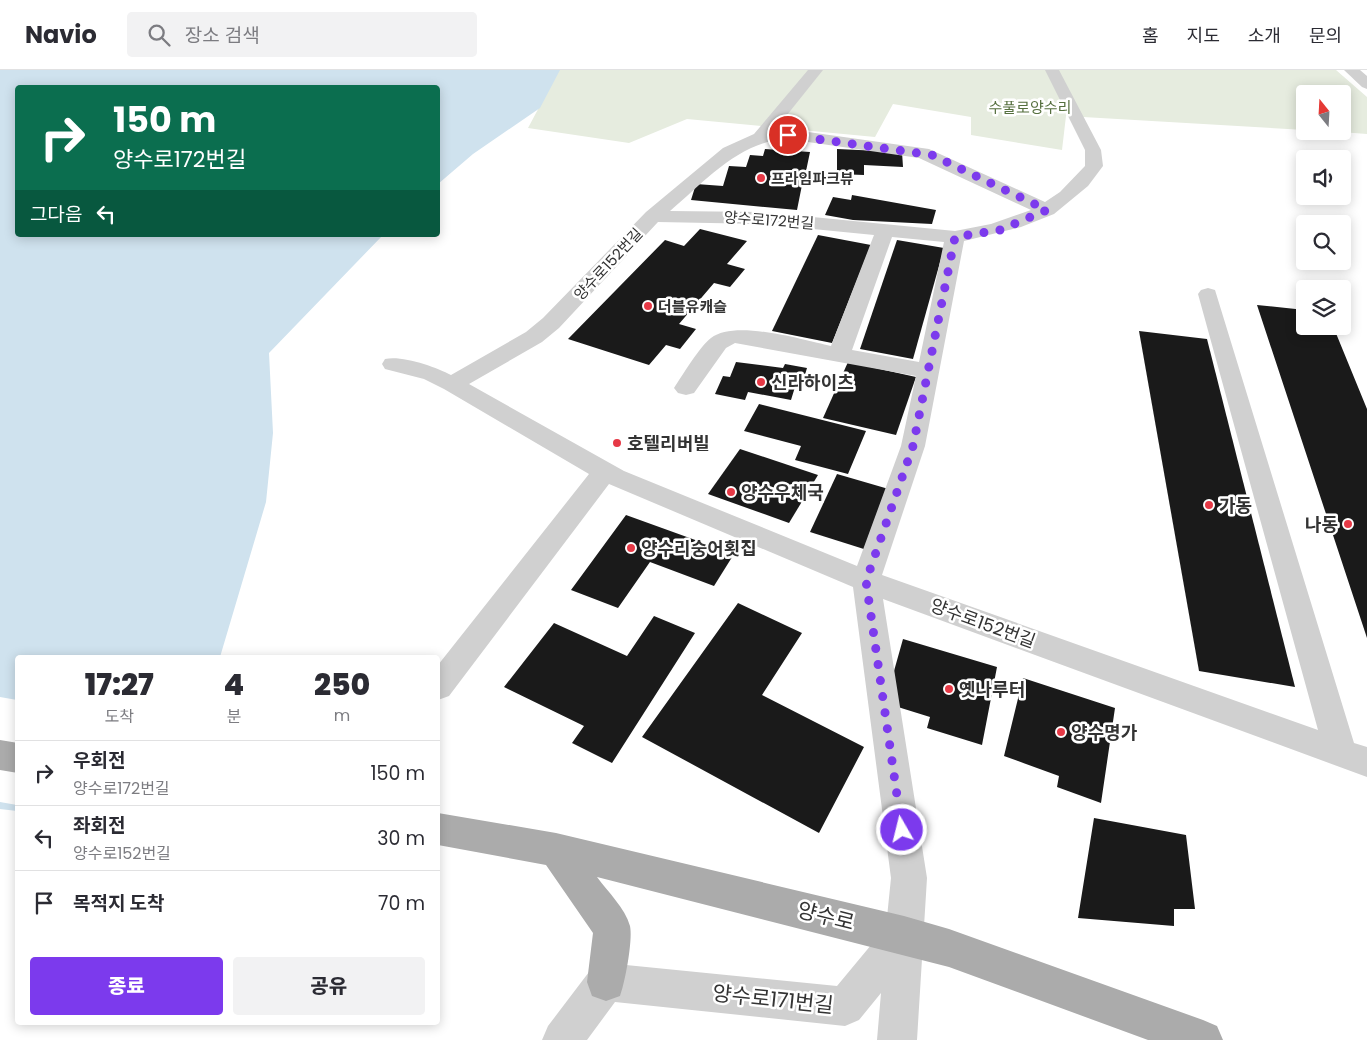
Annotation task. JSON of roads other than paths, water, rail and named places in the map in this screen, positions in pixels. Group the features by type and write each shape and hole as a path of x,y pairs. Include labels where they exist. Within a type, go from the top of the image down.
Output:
{"main road":[{"path":"0,755 15,758"},
{"name":"양수로","path":"440,829 556,850 904,935 949,948 1203,1040"},
{"path":"556,850 612,928 606,982"}],"street":[{"name":"양수로152번길","path":"760,138 816,70"},
{"name":"양수로172번길","path":"654,216 762,218 955,237 1000,230 1058,204 1080,184 1094,166 1092,150 1052,70"},
{"path":"1351,70 1367,84"},
{"name":"양수로152번길","path":"452,384 534,337 551,323 654,216 729,152 760,138 795,136 923,153 1047,210"},
{"path":"839,354 885,230"},
{"path":"897,1040 909,878 866,581 913,446 955,237"},
{"path":"1208,294 1341,754"},
{"path":"686,388 718,343 726,337 749,337 929,370"},
{"name":"양수로152번길","path":"393,364 432,374 452,384 605,471 866,581 1367,762"},
{"path":"440,685 605,471"},
{"name":"양수로171번길","path":"606,982 844,1006 904,935"},
{"path":"562,1040 606,982"}],"water":[{"path":"0,70 560,70 540,108 473,154 440,182 440,85 15,85 15,237 381,237 269,353 273,433 266,502 221,655 15,655 15,811 0,809"}],"place":[{"name":"프라임파크뷰","path":"761,178"},
{"name":"더블유캐슬","path":"648,306"},
{"name":"신라하이츠","path":"761,382"},
{"name":"호텔리버빌","path":"617,443"},
{"name":"양수우체국","path":"731,492"},
{"name":"가동","path":"1209,505"},
{"name":"나동","path":"1348,524"},
{"name":"양수리숭어횟집","path":"631,548"},
{"name":"옛나루터","path":"949,689"},
{"name":"양수명가","path":"1061,732"}],"park label":[{"name":"수풀로양수리","path":"1030,107"}]}
